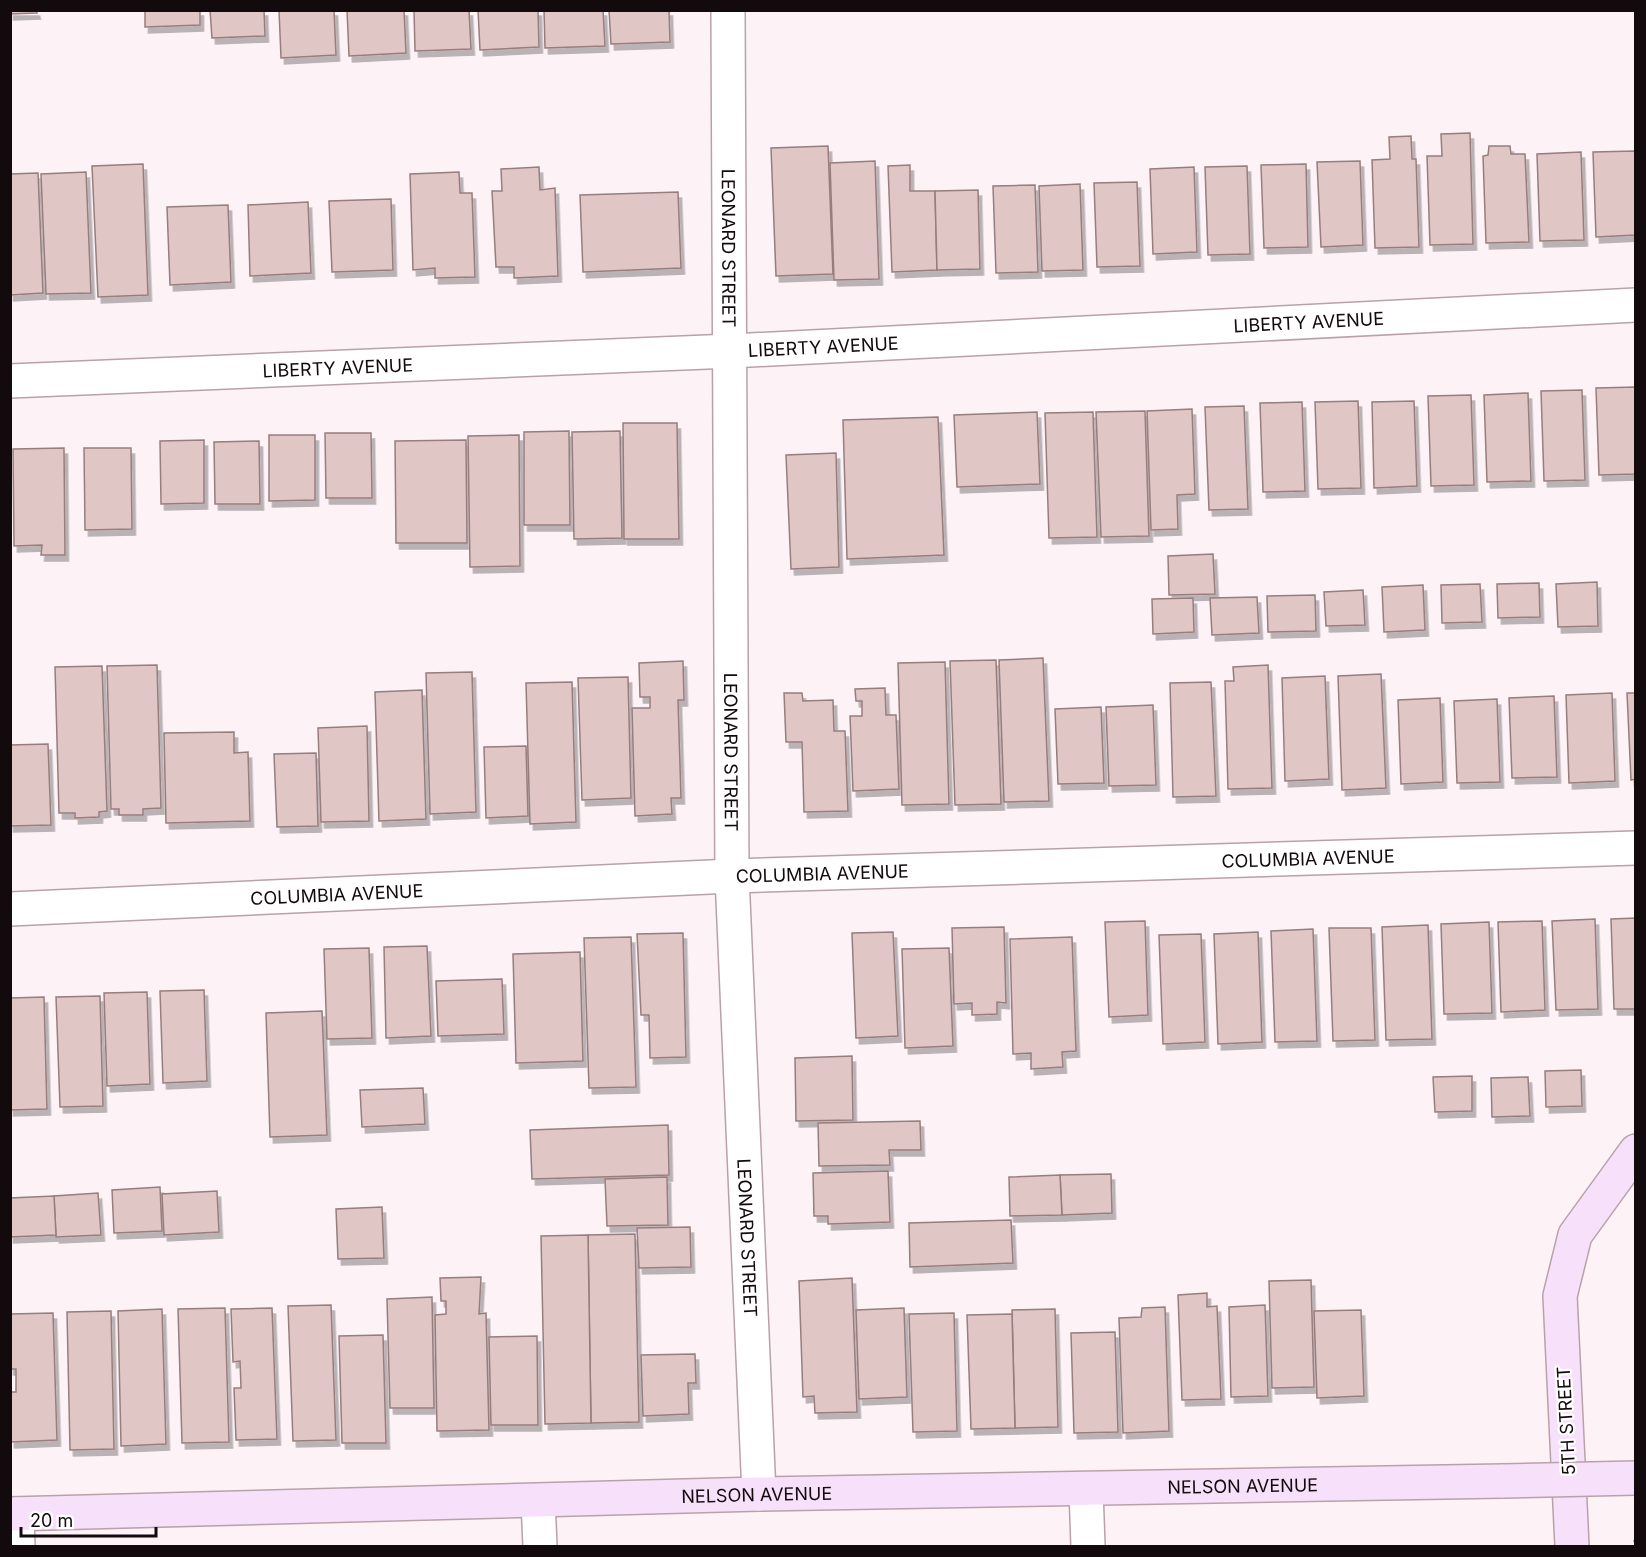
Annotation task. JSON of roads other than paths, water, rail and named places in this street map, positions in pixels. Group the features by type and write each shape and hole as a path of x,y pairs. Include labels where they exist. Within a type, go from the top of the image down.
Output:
{"street":[{"name":"LEONARD STREET","path":"728,10 732,876 759,1494"},
{"name":"LIBERTY AVENUE","path":"10,381 731,351 1635,305"},
{"name":"COLUMBIA AVENUE","path":"10,909 732,876 1635,848"},
{"name":"5TH STREET","path":"1572,1546 1560,1296 1575,1235 1635,1150"},
{"name":"NELSON AVENUE","path":"14,1514 759,1494 1086,1490 1635,1478"},
{"path":"1086,1490 1088,1546"},
{"path":"538,1501 540,1546"},
{"path":"14,1514 18,1546"}]}
